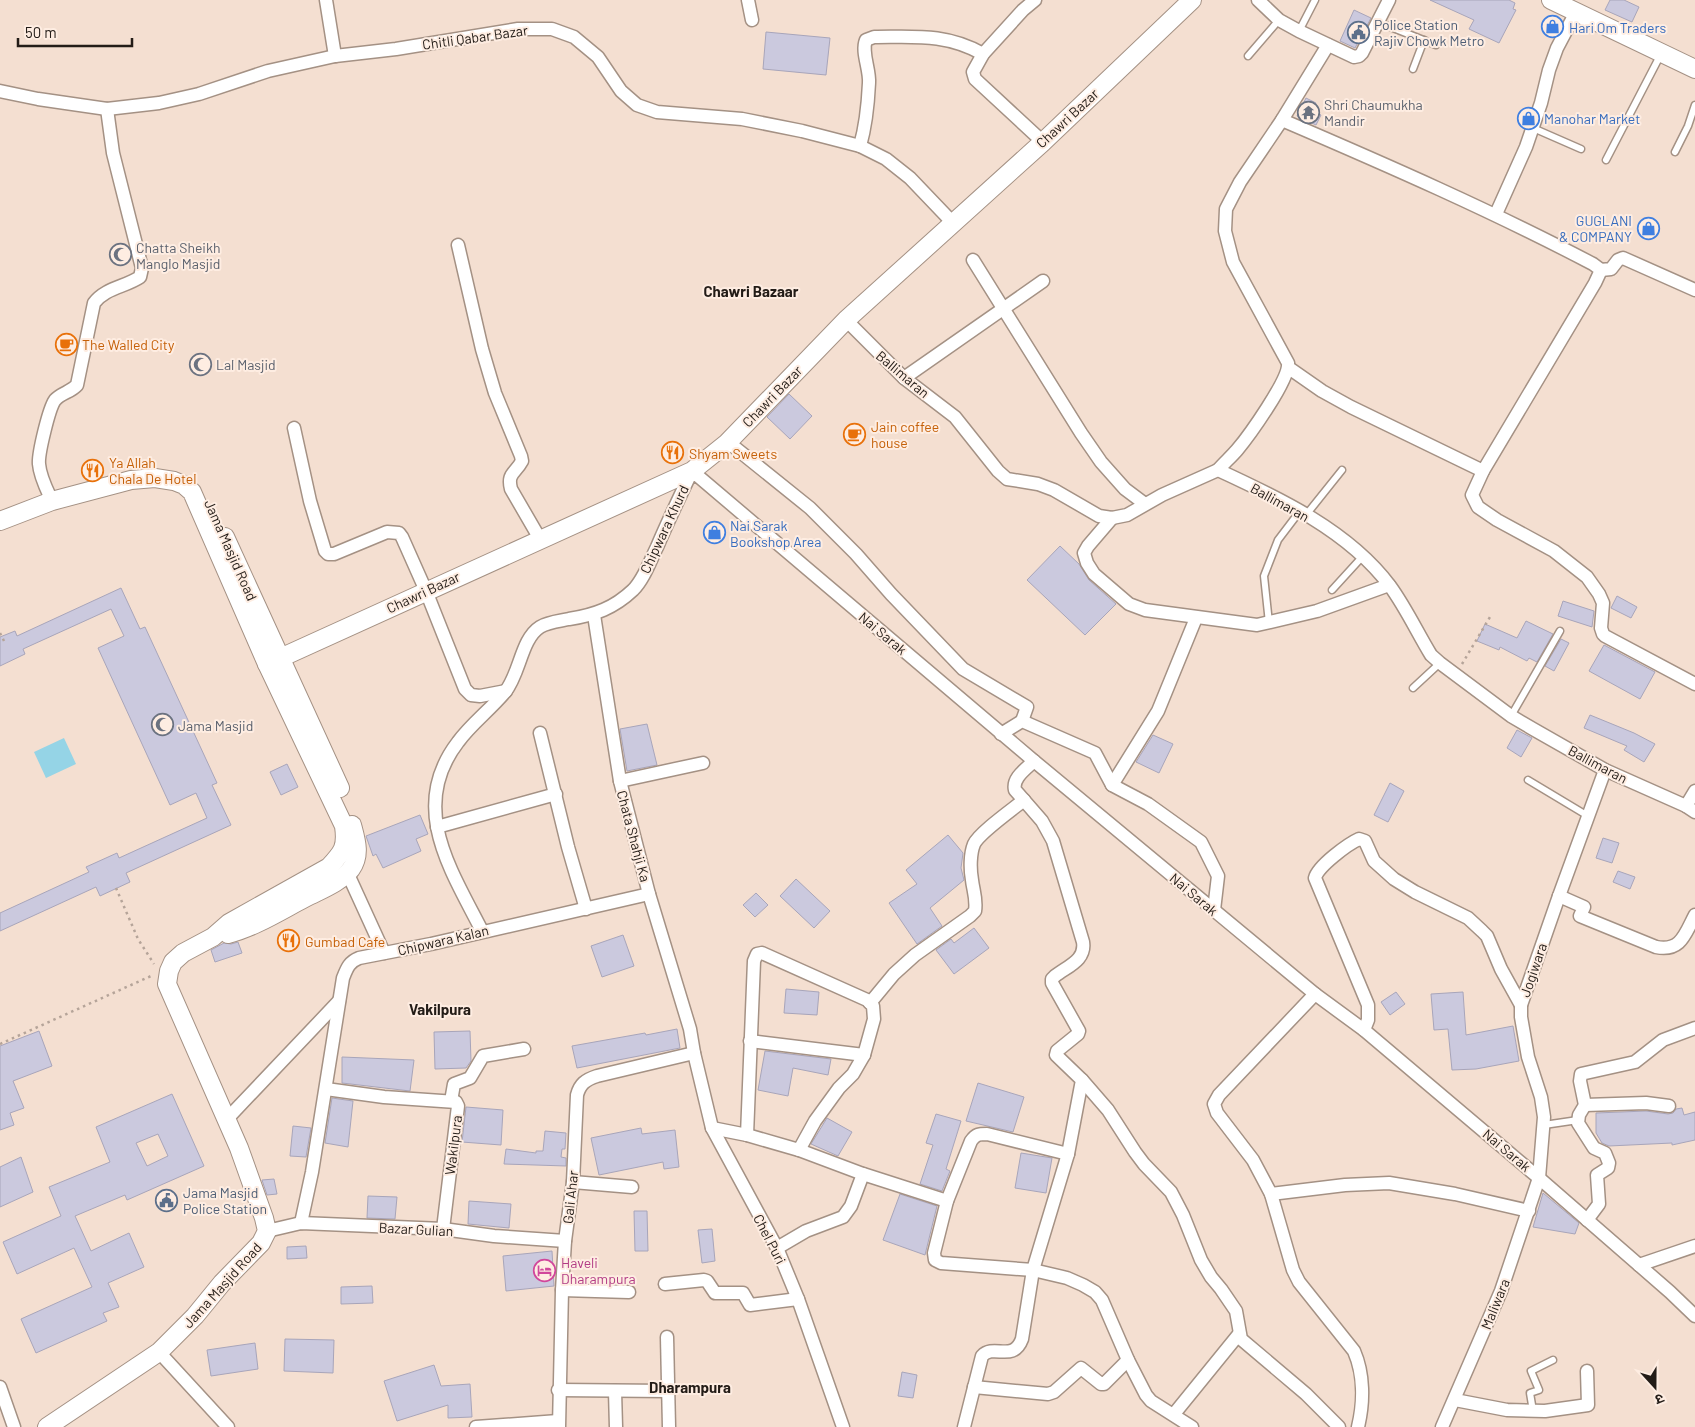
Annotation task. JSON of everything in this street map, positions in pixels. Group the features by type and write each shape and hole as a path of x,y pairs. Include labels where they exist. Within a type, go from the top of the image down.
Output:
{"street":[{"path":"326,0 334,56"},
{"path":"748,0 752,20"},
{"path":"1035,0 1023,5 983,54 973,72 975,79 1042,142"},
{"name":"Chawri Bazar","path":"273,661 692,471 728,442 846,320 1042,142 1192,0"},
{"path":"1258,0 1279,20 1354,57 1362,53 1388,0"},
{"path":"1551,0 1695,69"},
{"path":"1496,214 1526,147 1557,48 1576,12"},
{"name":"Chitli Qabar Bazar","path":"0,91 38,99 107,109 159,103 199,94 268,71 334,56 396,49 518,28 552,29 574,37 598,57 621,91 637,106 657,112 742,119 802,131 860,146 886,159 910,178 953,223"},
{"path":"860,146 865,128 869,81 864,46 866,40 874,37 944,39 967,45 983,54"},
{"path":"1328,45 1282,120 1240,182 1226,209 1226,232 1234,262 1288,363 1289,368 1280,388 1237,450 1218,470 1162,495 1127,515 1112,518 1084,553 1087,564 1094,574 1129,604 1145,610 1256,625 1317,611 1389,585"},
{"path":"0,521 52,501 39,465 51,410 59,397 77,385 94,303 106,292 131,283 140,277 142,268 112,153 107,109"},
{"path":"1282,120 1496,214 1586,260 1601,270 1612,269 1618,260 1623,258 1695,290"},
{"path":"458,245 484,358 495,392 521,456 522,461 511,474 509,480 511,489 540,539"},
{"path":"973,260 1101,462 1125,489 1146,504"},
{"path":"1601,270 1483,471 1472,495 1476,504 1497,520 1554,551 1587,577 1599,594 1603,604 1601,628 1603,634 1695,684"},
{"path":"904,378 1043,281"},
{"name":"Ballimaran","path":"846,320 904,378 955,417 998,472 1007,479 1038,484 1054,490 1099,516 1112,518"},
{"path":"1289,368 1322,391 1352,407 1483,471"},
{"path":"294,428 310,501 324,551 328,554 334,554 386,532 393,531 399,533 426,591 465,689 471,695 480,696 506,691"},
{"path":"728,442 810,508 856,554 891,594 963,669 1027,707 1022,721 1001,734"},
{"name":"Ballimaran","path":"1218,470 1281,500 1303,513 1363,556 1389,585 1432,655 1511,716 1605,770 1690,809"},
{"name":"Chipwara Khurd","path":"482,931 452,872 439,840 434,806 441,772 458,742 506,691 519,666 529,637 540,626 594,615 619,602 635,588 645,572 692,471"},
{"name":"Nai Sarak","path":"692,471 1001,734 1315,994 1364,1030 1640,1265 1695,1316"},
{"name":"Jama Masjid Road","path":"52,501 131,480 155,478 176,472 186,473 194,478 201,486 344,826 346,841 339,856 329,867 229,923 212,938"},
{"name":"Chata Shahji Ka","path":"594,615 620,781 649,894 690,1029 694,1053"},
{"path":"1112,785 1158,711 1196,618"},
{"name":"Jama Masjid Road","path":"47,1427 159,1352 261,1243 267,1231 242,1157 163,978 169,972 173,962 183,953 212,938 235,932 261,921 340,880 351,869 358,854 348,806 273,661"},
{"path":"1022,721 1095,753 1112,785 1148,804 1201,842 1218,876 1214,910"},
{"path":"540,733 568,847 586,909"},
{"path":"1034,761 1014,782 1015,790 1042,821 1053,841 1083,942 1083,953 1080,958 1052,979 1052,983 1079,1031 1078,1034 1057,1050 1056,1055 1082,1080 1108,1110 1144,1164 1171,1192 1208,1272 1236,1311 1241,1339 1306,1394 1339,1427"},
{"path":"620,781 703,763"},
{"name":"Jogiwara","path":"1539,1178 1544,1126 1541,1098 1528,1057 1521,1005 1558,896 1605,770"},
{"path":"1690,809 1695,791"},
{"path":"437,827 556,794"},
{"path":"870,1003 894,974 915,955 975,911 976,897 972,879 974,843 1024,800"},
{"path":"1364,1030 1368,1020 1368,1005 1314,878 1317,872 1333,858 1359,839 1365,841 1374,861 1394,879 1415,892 1468,918 1482,930 1487,936 1501,969 1521,1005"},
{"path":"347,872 384,953"},
{"name":"Chipwara Kalan","path":"301,1223 312,1172 343,978 347,967 353,961 649,894"},
{"path":"1558,896 1584,907 1580,916 1656,948 1670,948 1680,943 1695,915"},
{"path":"747,1135 754,961 757,954 766,954 870,1003 874,1012 874,1019 864,1056 853,1074 838,1088 815,1121 799,1150"},
{"path":"1315,994 1219,1095 1214,1104 1217,1113 1253,1160 1271,1194 1293,1270 1299,1282 1354,1351 1359,1362 1362,1377 1362,1401 1358,1427"},
{"path":"226,1120 339,1001"},
{"path":"1586,1220 1599,1204 1598,1175 1609,1166 1605,1153 1594,1148 1578,1120 1579,1114 1585,1105 1580,1077 1583,1073 1635,1062 1663,1040 1695,1028"},
{"path":"750,1041 864,1056"},
{"path":"451,1100 453,1085 470,1078 483,1056 524,1049"},
{"name":"Chel Puri","path":"694,1053 712,1128 777,1248 798,1299 843,1427"},
{"name":"Gali Ahar","path":"558,1424 562,1290 565,1242 573,1182 577,1095 582,1083 596,1076 694,1053"},
{"path":"964,1427 981,1360 985,1353 1009,1352 1015,1350 1020,1345 1033,1270 1068,1154 1082,1080"},
{"name":"Wakilpura","path":"326,1089 391,1098 451,1100 456,1102 458,1106 443,1229"},
{"path":"1585,1105 1646,1103 1669,1106"},
{"path":"712,1128 747,1135 799,1150 863,1174 947,1201"},
{"path":"1068,1154 987,1134 978,1134 971,1141 947,1201 934,1257 937,1262 1033,1270 1067,1278 1094,1292 1102,1300 1137,1380 1151,1401 1192,1427"},
{"path":"777,1248 806,1231 844,1217 851,1206 863,1174"},
{"name":"Maliwara","path":"1442,1427 1501,1291 1539,1178"},
{"path":"573,1182 632,1187"},
{"path":"1271,1194 1345,1185 1389,1183 1454,1194 1529,1211"},
{"name":"Bazar Gulian","path":"267,1231 301,1223 443,1229 494,1236 565,1242"},
{"path":"1640,1265 1695,1246"},
{"path":"665,1284 704,1280 708,1282 715,1293 743,1294 750,1306 798,1299"},
{"path":"562,1290 629,1292"},
{"path":"1174,1414 1239,1334"},
{"path":"667,1337 669,1427"},
{"path":"159,1352 228,1427"},
{"path":"974,1387 1048,1394 1054,1392 1080,1368 1101,1384 1104,1384 1128,1360"},
{"path":"1455,1400 1508,1410 1533,1411 1588,1405 1587,1371"},
{"path":"0,1387 14,1427"},
{"path":"558,1390 668,1391"},
{"path":"616,1391 616,1427"},
{"path":"476,1427 558,1424"}],"lane":[{"path":"1299,31 1314,0"},
{"path":"1248,56 1279,20"},
{"path":"1378,22 1436,45"},
{"path":"1413,69 1424,40"},
{"path":"1606,160 1661,53"},
{"path":"1675,152 1688,126 1695,105"},
{"path":"1532,128 1581,149"},
{"path":"1269,623 1264,576 1278,540 1342,470"},
{"path":"1332,590 1363,556"},
{"path":"1511,716 1560,631"},
{"path":"1413,688 1440,663"},
{"path":"1528,780 1588,816"},
{"path":"1544,1126 1578,1120"},
{"path":"1533,1411 1530,1393 1539,1390 1530,1371 1553,1360"}],"path":[{"path":"1456,674 1490,617"},
{"path":"0,633 4,641"},
{"path":"0,1044 163,978 138,939 116,888"}],"water":[{"path":"64,738 76,764 46,778 34,752"}],"building":[{"path":"1430,0 1509,0 1515,3 1513,9 1516,10 1499,43 1469,29 1474,20"},
{"path":"1610,0 1624,0 1639,7 1632,22 1605,10"},
{"name":"Police Station Rajiv Chowk Metro","path":"1354,10 1371,18 1355,48 1340,41"},
{"path":"766,32 830,38 826,75 763,69"},
{"name":"Shri Chaumukha Mandir","path":"1306,98 1316,103 1313,111 1321,115 1316,125 1297,116"},
{"path":"789,394 812,416 790,439 767,417"},
{"path":"1060,546 1079,564 1089,580 1116,604 1085,635 1027,580"},
{"name":"Jama Masjid","path":"121,588 140,629 145,627 217,783 212,785 231,825 126,873 130,882 100,896 96,887 0,931 0,913 89,872 86,867 117,853 119,858 207,818 196,793 170,805 98,648 124,636 111,609 23,649 25,654 0,666 0,637 15,631 17,636"},
{"path":"1617,596 1637,607 1631,618 1611,608"},
{"path":"1563,601 1594,611 1592,627 1558,616"},
{"path":"1526,621 1553,634 1537,662 1529,658 1527,661 1500,647 1499,650 1477,641 1485,624 1517,638"},
{"path":"1561,639 1569,643 1554,671 1545,666"},
{"path":"1604,645 1655,672 1640,699 1589,671"},
{"path":"1590,715 1655,744 1644,762 1624,750 1627,746 1584,728"},
{"path":"647,724 657,765 627,771 620,729"},
{"path":"1517,730 1532,738 1521,757 1507,748"},
{"path":"1153,735 1173,744 1159,773 1136,762"},
{"path":"287,764 298,787 281,795 270,772"},
{"path":"1390,783 1404,791 1388,822 1374,815"},
{"path":"420,815 428,834 416,839 421,851 383,868 376,854 373,856 366,836"},
{"path":"948,835 963,853 961,868 964,880 930,908 942,926 917,944 889,903 917,884 906,870"},
{"path":"1603,838 1619,843 1612,863 1596,858"},
{"path":"1618,871 1635,877 1630,889 1613,882"},
{"path":"796,879 830,911 814,928 780,896"},
{"path":"756,893 768,905 755,917 743,905"},
{"path":"974,928 989,948 954,974 936,950 951,939 954,943"},
{"path":"623,935 634,966 602,977 591,946"},
{"path":"238,942 242,953 215,962 211,950 224,943"},
{"path":"786,989 819,992 817,1015 784,1013"},
{"path":"1396,992 1405,1004 1390,1015 1381,1002"},
{"path":"1463,992 1466,1035 1513,1026 1519,1061 1476,1069 1452,1070 1448,1029 1434,1030 1431,994"},
{"path":"677,1029 680,1048 577,1068 572,1046"},
{"path":"39,1031 52,1066 13,1081 24,1108 10,1113 14,1125 0,1130 0,1046"},
{"path":"470,1031 471,1061 466,1068 435,1069 434,1032"},
{"path":"765,1051 831,1059 828,1075 793,1068 788,1096 758,1090"},
{"path":"342,1057 414,1060 410,1091 342,1083"},
{"path":"978,1083 1024,1097 1013,1132 966,1121"},
{"path":"172,1094 204,1166 127,1200 125,1195 75,1216 91,1251 129,1233 144,1267 108,1283 119,1307 103,1313 107,1321 36,1353 21,1319 92,1287 74,1248 17,1274 3,1242 61,1216 49,1187 110,1162 96,1127","holes":["158,1134 168,1156 147,1166 136,1143"]},
{"path":"332,1098 353,1101 348,1147 325,1143"},
{"path":"466,1107 503,1110 501,1145 462,1142"},
{"path":"1682,1108 1684,1115 1695,1112 1695,1140 1672,1145 1672,1143 1609,1146 1602,1143 1596,1133 1596,1113 1646,1111 1668,1114"},
{"path":"936,1114 961,1121 946,1169 950,1171 942,1191 920,1184 933,1145 926,1143"},
{"path":"827,1118 852,1132 838,1156 811,1144"},
{"path":"293,1126 311,1128 306,1157 290,1156"},
{"path":"641,1128 642,1134 675,1130 679,1167 664,1169 663,1162 599,1175 591,1138"},
{"path":"545,1131 566,1133 565,1149 562,1149 561,1157 566,1158 566,1166 504,1164 506,1149 536,1153 536,1151 543,1151"},
{"path":"1021,1153 1052,1158 1046,1193 1015,1188"},
{"path":"21,1157 33,1192 0,1207 0,1167"},
{"path":"274,1179 277,1194 267,1195 262,1180"},
{"path":"1543,1193 1579,1223 1575,1234 1533,1227"},
{"path":"900,1194 937,1206 925,1255 883,1240"},
{"path":"368,1196 397,1197 395,1219 367,1218"},
{"path":"469,1201 511,1204 509,1228 468,1224"},
{"path":"634,1211 647,1211 648,1251 635,1251"},
{"path":"712,1229 715,1261 702,1263 698,1230"},
{"path":"306,1246 307,1258 287,1259 287,1247"},
{"name":"Haveli Dharampura","path":"552,1251 554,1286 506,1291 503,1256"},
{"path":"372,1286 373,1303 341,1304 341,1287"},
{"path":"285,1339 334,1340 333,1373 284,1371"},
{"path":"255,1343 258,1369 211,1376 207,1350"},
{"path":"434,1365 441,1386 470,1384 472,1417 448,1418 448,1405 397,1421 384,1381"},
{"path":"902,1372 917,1375 913,1398 898,1396"}],"place":[{"name":"Hari Om Traders","path":"1553,27"},
{"name":"Police Station Rajiv Chowk Metro","path":"1358,32"},
{"name":"Shri Chaumukha Mandir","path":"1308,112"},
{"name":"Manohar Market","path":"1528,118"},
{"name":"GUGLANI & COMPANY","path":"1648,228"},
{"name":"Chatta Sheikh Manglo Masjid","path":"120,255"},
{"name":"The Walled City","path":"66,344"},
{"name":"Lal Masjid","path":"200,364"},
{"name":"Jain coffee house","path":"855,434"},
{"name":"Shyam Sweets","path":"673,453"},
{"name":"Ya Allah Chala De Hotel","path":"93,470"},
{"name":"Nai Sarak Bookshop Area","path":"714,533"},
{"name":"Jama Masjid","path":"162,725"},
{"name":"Gumbad Cafe","path":"289,941"},
{"name":"Jama Masjid Police Station","path":"167,1200"},
{"name":"Haveli Dharampura","path":"545,1270"}],"district":[{"name":"Chawri Bazaar","path":"751,291"},
{"name":"Vakilpura","path":"440,1009"},
{"name":"Dharampura","path":"690,1387"}]}
